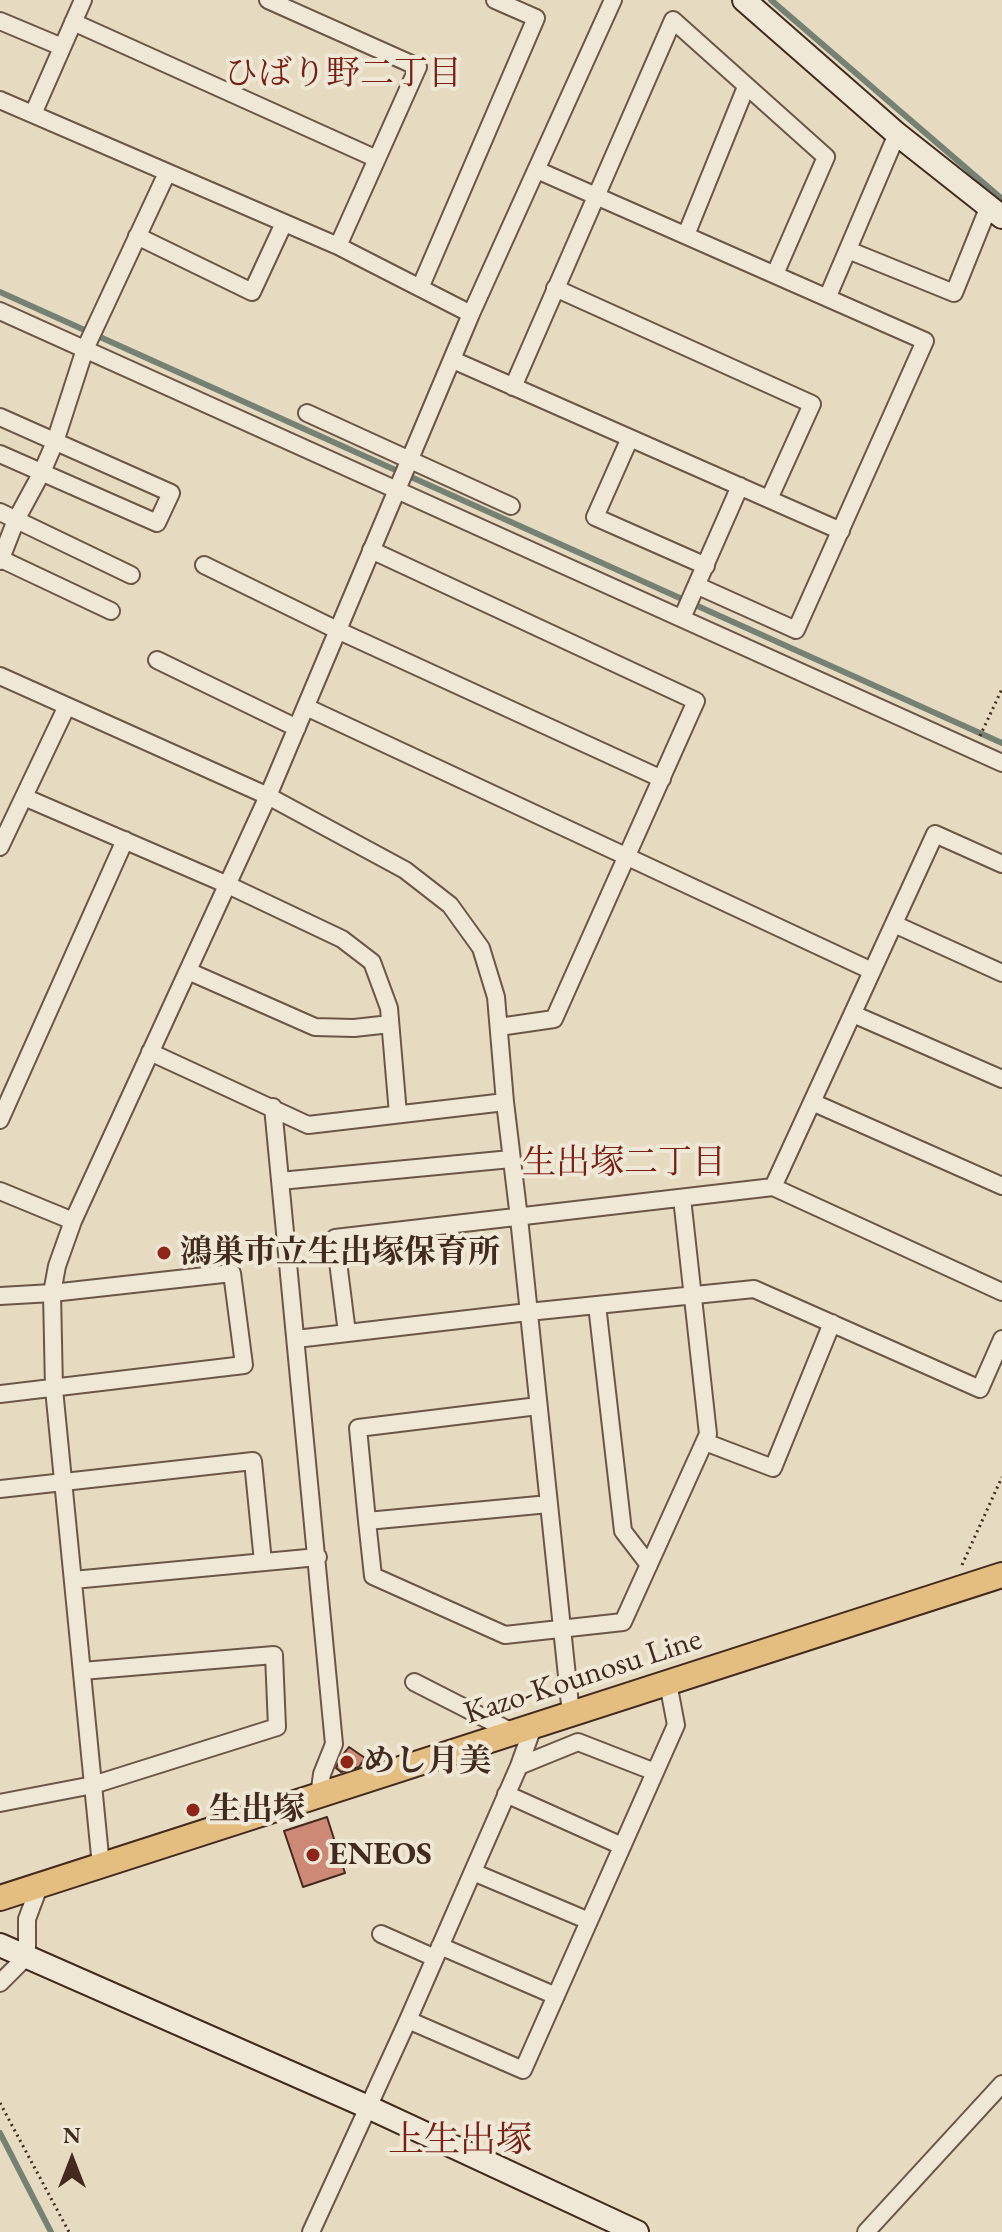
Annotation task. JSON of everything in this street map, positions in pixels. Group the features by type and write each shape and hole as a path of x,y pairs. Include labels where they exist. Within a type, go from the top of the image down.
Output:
{"main road":[{"name":"Kazo-Kounosu Line","path":"0,1898 1002,1575"}],"street":[{"path":"33,114 83,0"},
{"path":"268,0 418,67 338,246"},
{"path":"420,288 536,18 495,0"},
{"path":"101,1866 54,1389 52,1293 57,1266 73,1221 268,796 471,314 613,0"},
{"path":"744,0 897,134 995,212 954,293 848,250"},
{"path":"513,387 673,20 826,157 775,274"},
{"path":"0,21 62,47"},
{"path":"73,22 377,159"},
{"path":"686,235 746,87"},
{"path":"0,100 338,246 471,314"},
{"path":"828,296 897,134"},
{"path":"537,170 925,341 796,630 698,586"},
{"path":"111,611 0,560 55,442 85,349 167,173"},
{"path":"137,236 252,292 284,223"},
{"path":"555,288 812,404 769,499"},
{"path":"0,311 1002,763"},
{"path":"453,360 841,531"},
{"path":"307,413 511,506"},
{"path":"0,417 171,493 157,523 0,454"},
{"path":"630,438 595,517 706,566"},
{"path":"682,618 740,486"},
{"path":"0,512 131,575"},
{"path":"371,550 696,701 554,1019 499,1027"},
{"path":"204,565 337,630 662,779"},
{"path":"157,660 297,728"},
{"path":"0,676 268,796 405,870 450,905 481,948 496,997 571,1714"},
{"path":"0,847 67,706"},
{"path":"306,707 872,971"},
{"path":"24,797 228,885 342,939 372,962 389,1008 398,1114"},
{"path":"773,1187 935,834 1002,864"},
{"path":"0,1120 125,840"},
{"path":"894,924 1002,973"},
{"path":"188,971 315,1027 354,1028 390,1024"},
{"path":"853,1014 1002,1079"},
{"path":"150,1052 308,1125 505,1102"},
{"path":"812,1102 1002,1186"},
{"path":"273,1107 334,1744 322,1774 319,1796"},
{"path":"280,1181 511,1159"},
{"path":"347,1333 335,1238 773,1187 1002,1292"},
{"path":"0,1191 73,1221"},
{"path":"538,1406 358,1428 373,1576 505,1635 623,1622 708,1434 682,1198"},
{"path":"0,1296 232,1273 244,1365 0,1394"},
{"path":"296,1339 754,1289 980,1389 1002,1339"},
{"path":"597,1305 623,1531 649,1565"},
{"path":"705,1442 773,1468 832,1323"},
{"path":"0,1489 253,1461 263,1562"},
{"path":"367,1521 549,1504"},
{"path":"73,1580 318,1557"},
{"path":"0,1803 93,1785 277,1727 274,1655 82,1671"},
{"path":"311,2232 519,1766 524,1730 414,1682"},
{"path":"408,2020 523,2070 676,1725 668,1683"},
{"path":"519,1766 578,1742 655,1772"},
{"path":"506,1794 622,1846"},
{"path":"473,1872 589,1921"},
{"path":"0,1983 27,1956 27,1919 39,1887"},
{"path":"381,1934 556,1996"},
{"path":"0,1945 368,2107 637,2232"},
{"path":"866,2232 1002,2084"}],"path":[{"path":"972,749 1002,689"},
{"path":"960,1589 959,1571 1002,1477"},
{"path":"0,2103 69,2232"}],"building":[{"path":"349,1747 365,1758 359,1767 341,1772 336,1768"},
{"path":"327,1817 345,1873 303,1887 284,1831"}],"waterway":[{"path":"771,0 1002,199"},
{"path":"0,292 1002,743"},
{"path":"0,2133 51,2232"}],"place":[{"name":"鴻巣市立生出塚保育所","path":"164,1253"},
{"name":"めし月美","path":"347,1762"},
{"name":"生出塚","path":"193,1810"},
{"name":"ENEOS","path":"313,1855"}],"district":[{"name":"ひばり野二丁目","path":"343,75"},
{"name":"生出塚二丁目","path":"624,1164"},
{"name":"上生出塚","path":"460,2141"}]}
